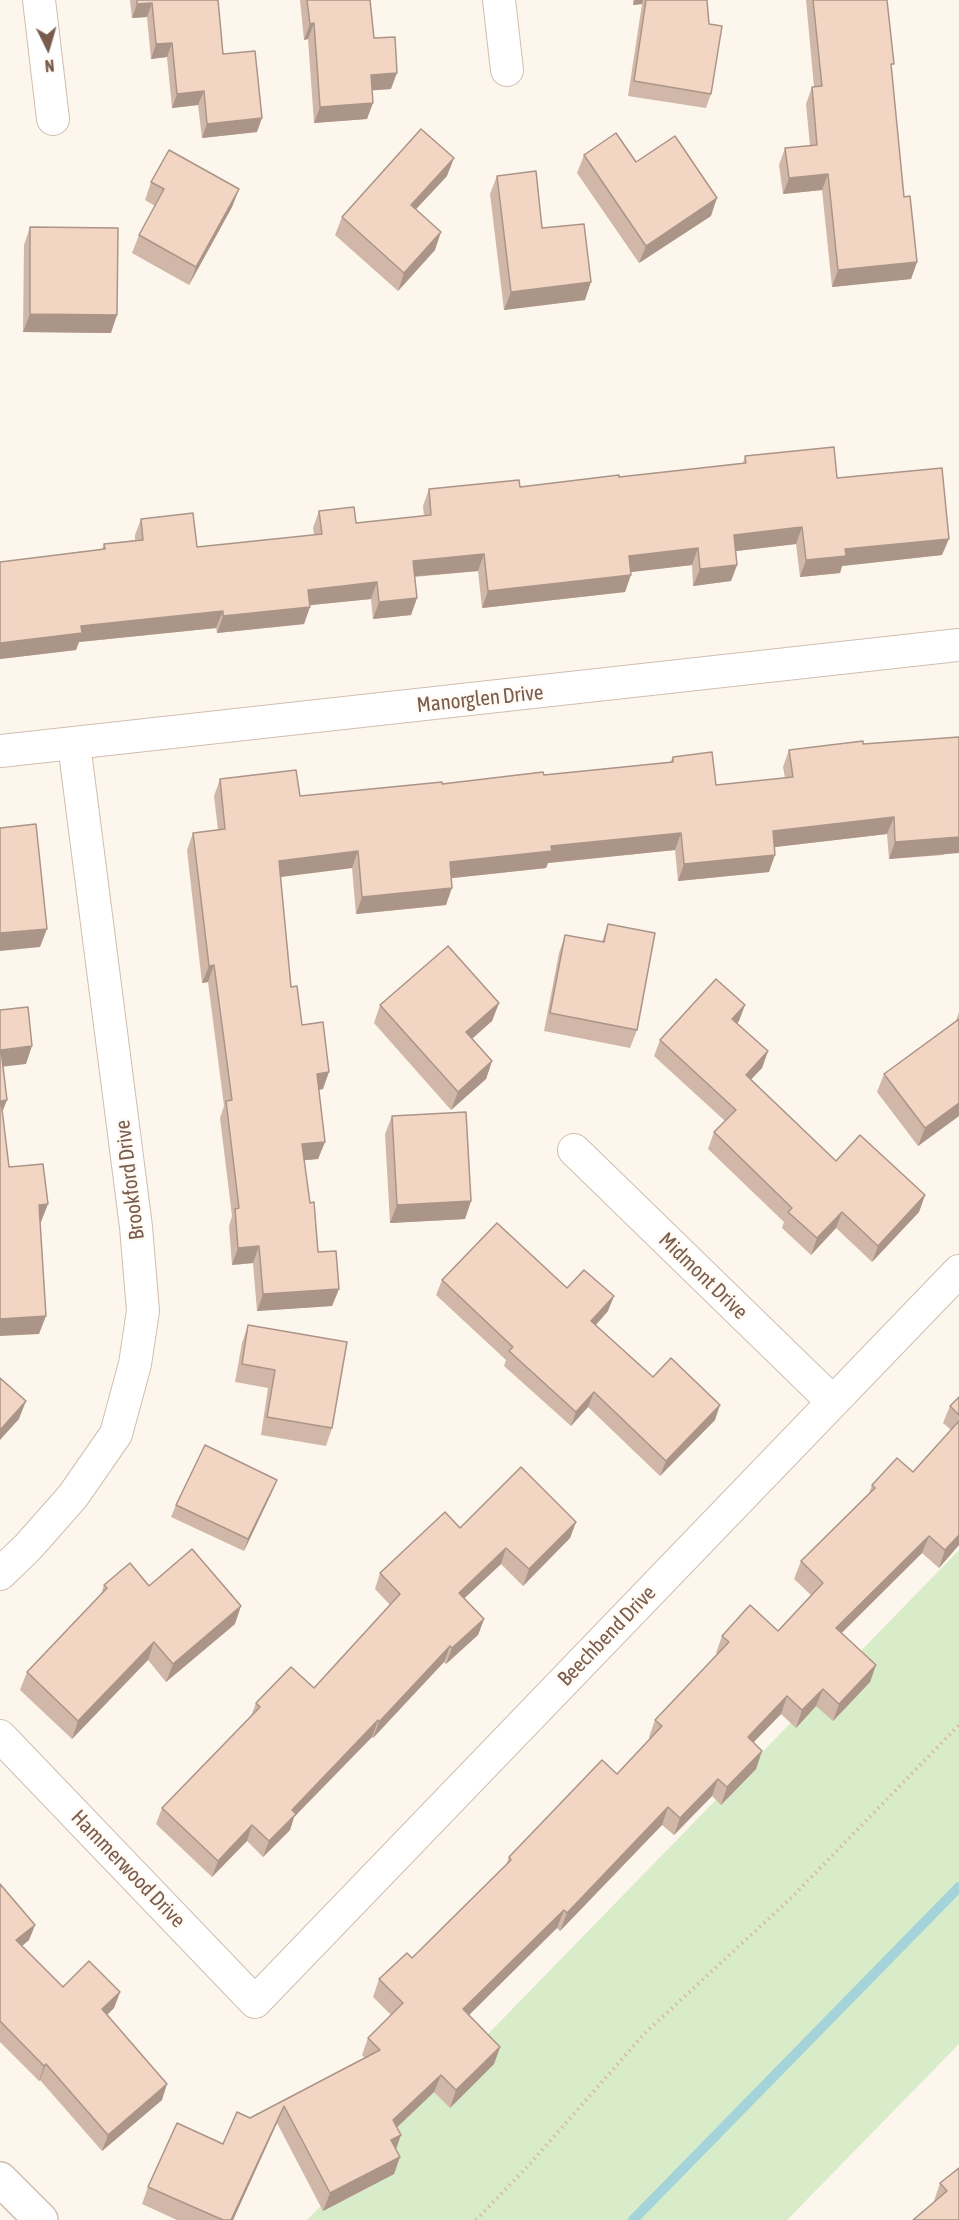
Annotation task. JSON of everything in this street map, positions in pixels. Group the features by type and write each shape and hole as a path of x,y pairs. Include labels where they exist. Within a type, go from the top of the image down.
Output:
{"street":[{"path":"39,0 53,119"},
{"path":"499,0 507,70"},
{"name":"Manorglen Drive","path":"0,751 959,645"},
{"name":"Brookford Drive","path":"0,1574 28,1547 73,1496 116,1434 135,1364 142,1311 136,1227 74,744"},
{"name":"Midmont Drive","path":"574,1150 833,1402"},
{"name":"Beechbend Drive","path":"255,2002 959,1271"},
{"name":"Hammerwood Drive","path":"0,1736 255,2002"},
{"path":"0,2179 41,2220"}],"path":[{"path":"477,2220 529,2165 644,2034 791,1898 959,1725"}],"green space":[{"path":"959,1550 959,2044 787,2220 307,2220"}],"building":[{"path":"137,0 218,0 223,54 255,51 262,118 207,124 204,91 177,94 172,43 156,44 152,3 137,4"},
{"path":"307,0 370,0 374,38 395,37 397,73 371,75 373,103 320,107 314,23 310,24"},
{"path":"646,0 707,0 709,24 722,26 711,94 634,81"},
{"path":"813,0 887,0 904,197 910,196 917,262 838,270 828,174 789,178 785,148 817,145 812,87 822,86"},
{"path":"421,129 454,158 411,205 441,232 404,273 342,217"},
{"path":"616,133 636,162 675,136 717,198 646,246 584,155"},
{"path":"169,150 239,189 196,267 139,235 164,189 151,182"},
{"path":"536,171 542,228 584,224 591,282 511,292 497,176"},
{"path":"30,227 118,228 117,315 30,314"},
{"path":"834,447 837,478 942,468 949,539 845,549 846,556 806,560 802,527 734,535 737,565 700,569 698,548 629,556 631,575 488,591 484,554 413,561 417,598 379,602 377,582 308,590 310,607 223,616 223,611 81,626 82,633 0,643 0,562 105,549 104,544 143,540 141,519 193,513 197,547 322,534 319,511 354,507 356,523 431,515 429,489 519,480 520,487 619,475 619,477 746,463 745,456"},
{"path":"959,737 959,837 895,842 894,817 773,831 775,855 684,864 681,833 551,846 552,851 450,862 452,888 362,897 358,851 279,861 291,987 297,986 302,1025 323,1022 329,1072 317,1074 325,1142 302,1144 310,1203 314,1202 318,1252 336,1251 339,1289 263,1294 259,1246 238,1248 235,1209 239,1208 226,1101 232,1100 214,965 209,966 193,833 225,829 220,779 296,770 300,796 442,782 442,784 543,772 544,775 673,762 673,757 712,752 716,785 793,777 789,750 863,741 863,744"},
{"path":"36,824 47,929 0,933 0,828"},
{"path":"608,924 655,933 637,1030 550,1013 565,935 604,942"},
{"path":"448,946 499,1003 466,1032 492,1061 458,1092 380,1005"},
{"path":"716,979 745,1005 732,1019 768,1051 746,1075 836,1161 860,1135 925,1195 878,1246 842,1212 817,1238 788,1212 792,1208 714,1132 736,1110 660,1040"},
{"path":"28,1007 32,1046 1,1050 7,1100 1,1101 9,1167 43,1164 48,1204 39,1205 46,1316 0,1319 0,1010"},
{"path":"959,1019 959,1103 925,1128 884,1074"},
{"path":"466,1112 471,1201 397,1205 392,1116"},
{"path":"497,1223 567,1288 584,1270 614,1296 591,1321 653,1377 671,1358 720,1405 666,1461 594,1392 576,1412 509,1351 513,1347 442,1280"},
{"path":"248,1325 347,1342 332,1428 267,1417 275,1370 242,1364"},
{"path":"0,1378 26,1401 0,1430"},
{"path":"959,1397 959,1415 950,1406"},
{"path":"959,1421 959,1535 945,1550 929,1536 836,1628 876,1665 839,1704 823,1689 802,1710 787,1696 748,1737 762,1751 727,1787 718,1779 680,1818 668,1807 567,1913 564,1910 463,2009 500,2047 456,2090 441,2075 393,2120 401,2135 391,2140 400,2157 330,2193 284,2106 231,2220 223,2220 148,2187 177,2123 223,2144 237,2112 250,2118 380,2050 368,2038 403,2003 379,1979 407,1953 412,1958 511,1860 509,1857 602,1760 617,1774 662,1726 655,1720 729,1642 722,1636 750,1605 778,1631 823,1583 801,1561 875,1488 872,1485 897,1458 913,1472"},
{"path":"205,1445 277,1480 248,1539 176,1505"},
{"path":"521,1467 576,1522 529,1569 506,1548 459,1593 484,1619 452,1648 450,1646 379,1722 378,1720 292,1810 296,1814 269,1841 252,1825 218,1861 162,1808 260,1707 256,1703 291,1667 314,1688 400,1594 380,1573 445,1512 460,1528"},
{"path":"192,1549 241,1606 173,1664 154,1642 78,1721 27,1672 107,1588 104,1585 130,1563 149,1586"},
{"path":"0,1884 35,1925 16,1940 63,1987 89,1961 120,1992 102,2009 167,2084 108,2135 46,2064 44,2066 0,2021"},
{"path":"959,2168 959,2220 913,2220 947,2191 940,2183"}],"waterway":[{"path":"633,2220 959,1887"}]}
